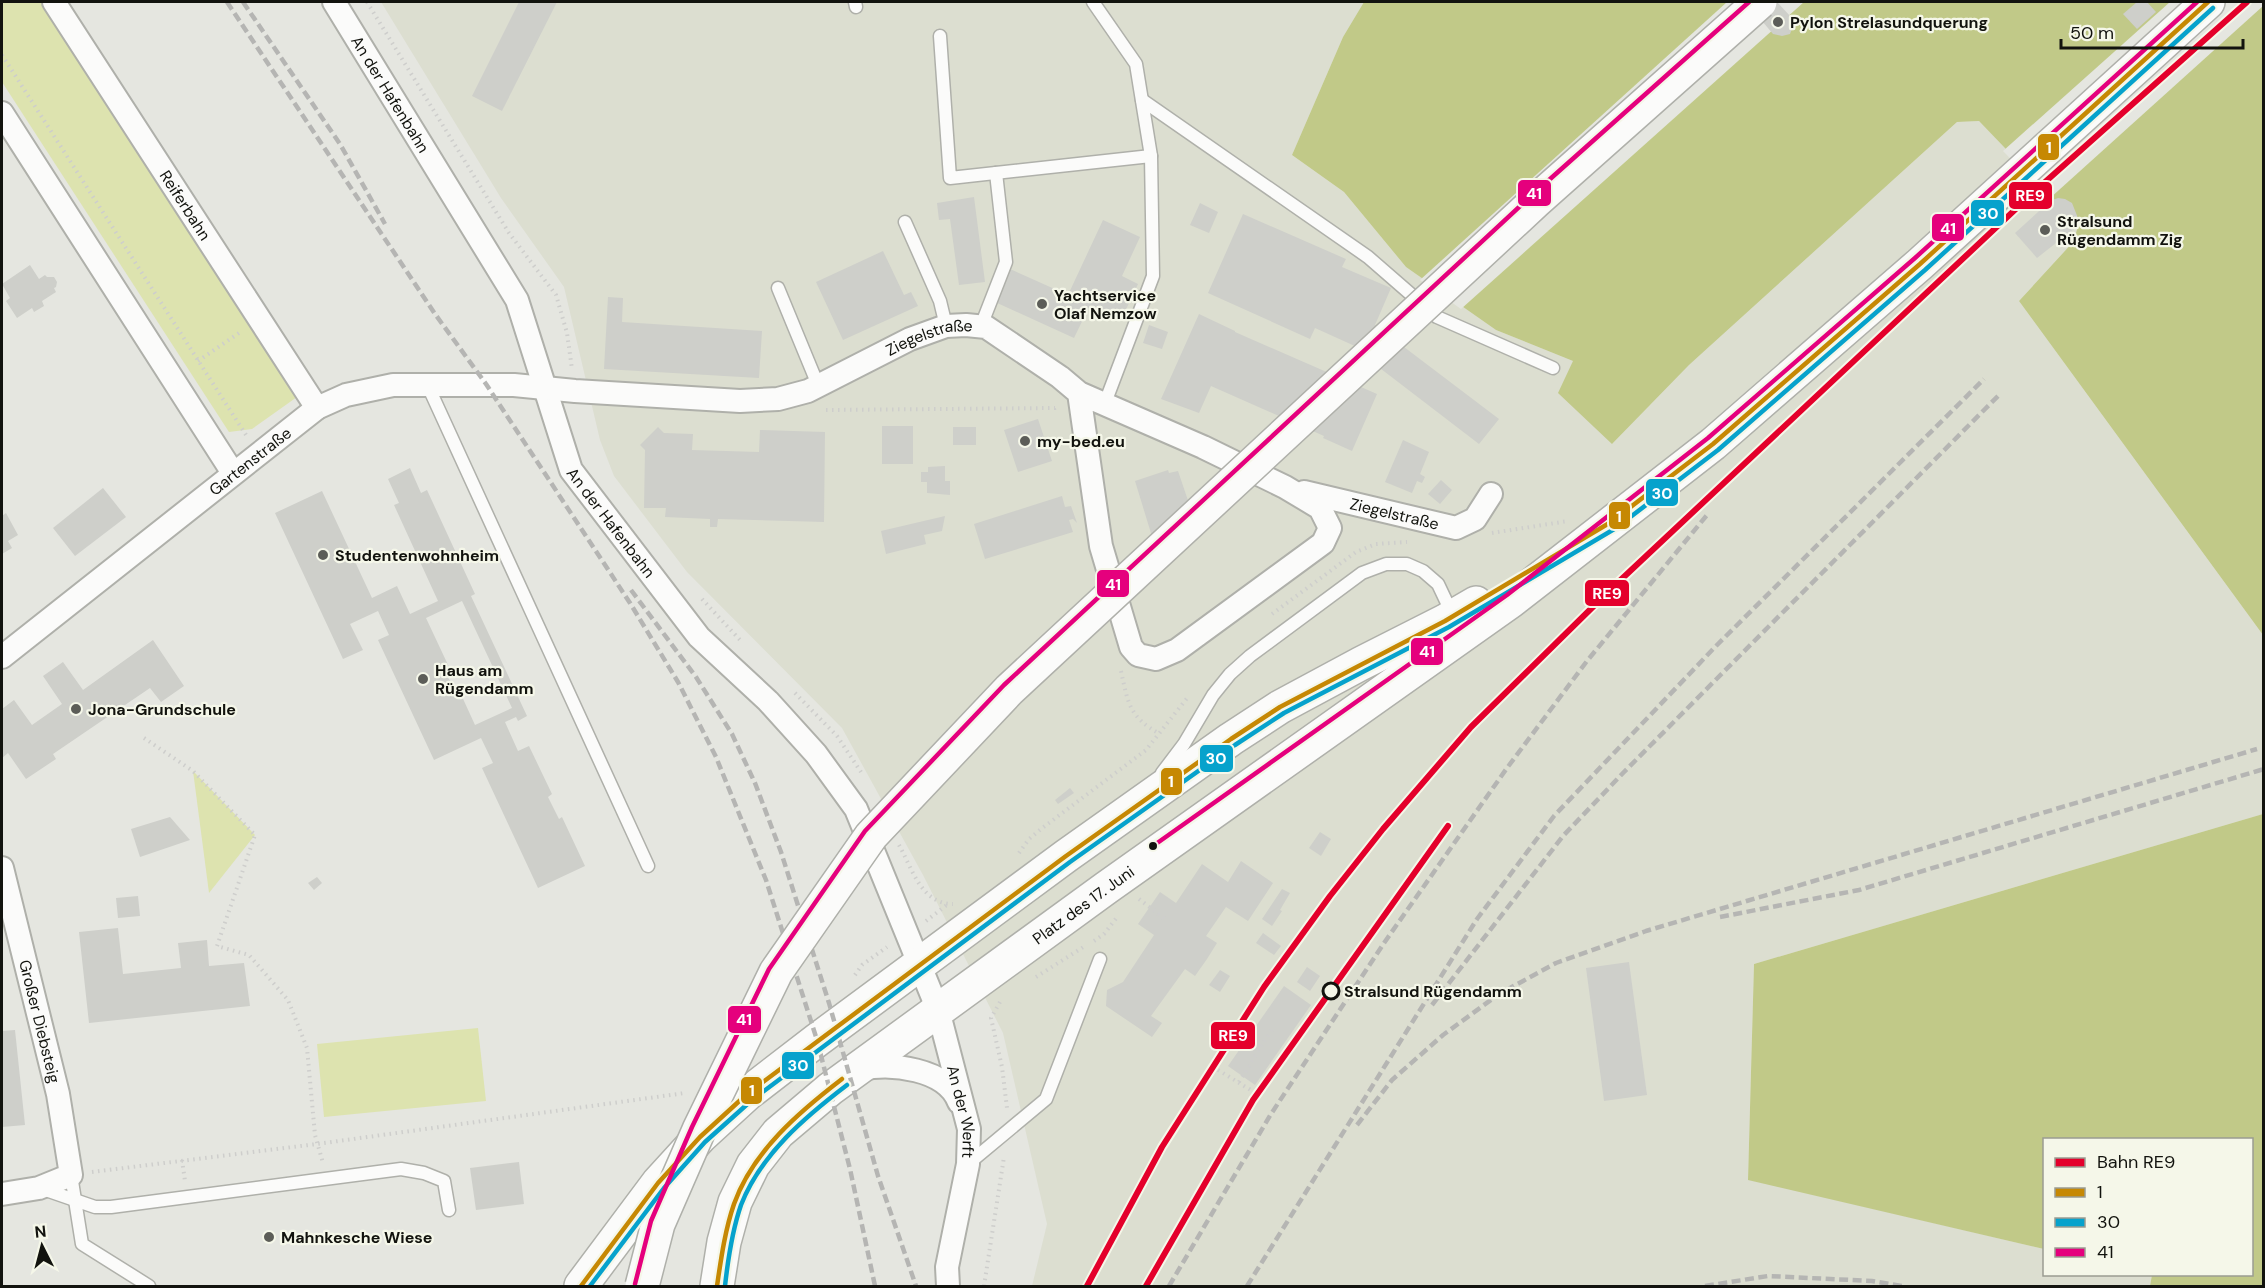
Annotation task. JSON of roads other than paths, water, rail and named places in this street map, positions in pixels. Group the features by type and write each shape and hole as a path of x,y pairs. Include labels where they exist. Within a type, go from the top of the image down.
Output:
{"main road":[{"path":"642,1287 658,1224 699,1130 776,972 871,836 1009,690 1536,201 1760,2"},
{"path":"581,1287 658,1183 700,1137 747,1094 920,964 1230,739 1280,707 1360,663 1445,621 1611,522 1713,444 1920,264 2208,2"},
{"name":"Platz des 17. Juni","path":"717,1287 724,1242 735,1202 753,1166 778,1134 830,1089 1106,888 1511,601 1611,522"}],"street":[{"name":"Reiferbahn","path":"54,2 317,408"},
{"name":"An der Hafenbahn","path":"334,2 517,300 571,470 699,637 768,701 816,754 856,808 938,1010"},
{"path":"2,113 233,473"},
{"name":"Ziegelstraße","path":"544,388 740,401 778,399 818,385 910,339 946,326 981,326 1030,355 1078,393 1203,447 1285,487 1320,508 1330,528 1323,543 1177,650 1156,659 1138,656 1131,647 1101,546 1078,393"},
{"name":"Gartenstraße","path":"2,657 317,408 346,395 393,385 496,384 544,388"},
{"name":"Ziegelstraße","path":"1285,487 1456,528 1475,519 1491,494"},
{"name":"Großer Diebsteig","path":"2,868 58,1094 71,1175"},
{"name":"An der Werft","path":"938,1010 969,1129 968,1164 947,1267 948,1287"},
{"path":"856,1070 877,1066 896,1066 941,1080 956,1095 969,1129"},
{"path":"2,1194 39,1188 71,1175"}],"lane":[{"path":"1093,2 1136,64 1151,156 1153,276 1105,403"},
{"path":"940,36 950,178 1151,156"},
{"path":"1142,100 1368,257 1437,317 1553,368"},
{"path":"981,326 1006,262 996,173"},
{"path":"905,222 940,301 946,326"},
{"path":"778,288 818,385"},
{"path":"428,386 648,866"},
{"path":"1126,814 1166,769 1213,695 1230,674 1250,656 1362,573 1386,564 1407,564 1423,571 1438,584 1447,603 1441,638 1415,668"},
{"path":"968,1164 1046,1099 1100,959"},
{"path":"39,1188 94,1207 111,1207 401,1169 424,1173 444,1181 449,1210"},
{"path":"71,1175 82,1244 149,1287"}],"railway":[{"path":"227,2 435,314 486,384 630,603 678,682 716,757 766,880 817,1040 850,1169 875,1286"},
{"path":"243,2 340,144 385,224"},
{"path":"1247,1286 1477,919 1554,816 1716,646 1984,379"},
{"path":"1432,1005 1563,836 1999,395"},
{"path":"1169,1286 1271,1114 1384,943 1507,768 1587,661 1707,515"},
{"path":"631,590 696,677 732,734 755,783 781,852 829,1003 878,1176 916,1286"},
{"path":"1357,1125 1392,1080 1443,1035 1499,994 1556,963 1646,931 2257,749"},
{"path":"1720,917 1859,890 2264,769"},
{"path":"1705,1286 1768,1276 1872,1281 1902,1286"}],"rail line":[{"name":"RE9","path":"1087,1286 1162,1147 1264,987 1330,896 1383,829 1471,727 1611,589 2035,191 2247,2"},
{"name":"RE9","path":"1146,1286 1253,1100 1448,826"}],"place":[{"name":"Pylon Strelasundquerung","path":"1778,22"},
{"name":"Stralsund Rügendamm Zig","path":"2045,230"},
{"name":"Yachtservice Olaf Nemzow","path":"1042,304"},
{"name":"my-bed.eu","path":"1025,441"},
{"name":"Studentenwohnheim","path":"323,555"},
{"name":"Haus am Rügendamm","path":"423,679"},
{"name":"Jona-Grundschule","path":"76,709"},
{"name":"Stralsund Rügendamm","path":"1331,991"},
{"name":"Mahnkesche Wiese","path":"269,1237"}]}
